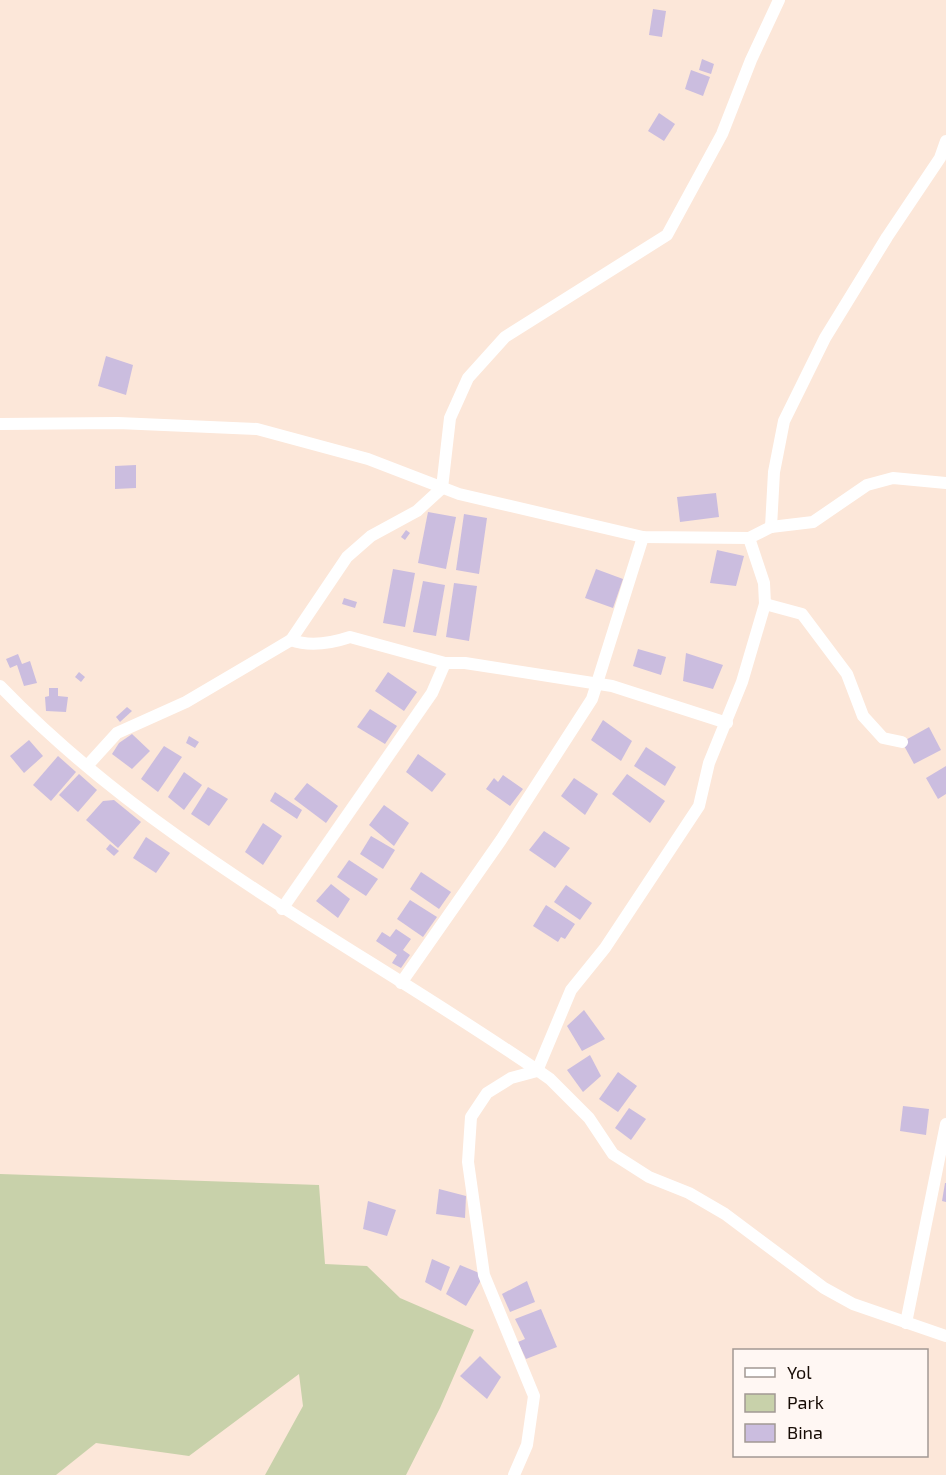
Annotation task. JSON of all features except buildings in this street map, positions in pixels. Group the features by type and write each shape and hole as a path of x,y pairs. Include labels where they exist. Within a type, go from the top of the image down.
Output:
{"street":[{"path":"87,766 117,733 186,702 291,640 347,556 371,536 417,511 442,488 450,418 468,378 488,353 505,337 548,308 667,235 722,134 751,60 779,0"},
{"path":"771,527 774,472 784,422 825,338 887,237 940,158 946,141"},
{"path":"0,424 117,423 257,429 368,459 442,488 643,537 748,538 771,527 813,522 867,485 893,478 946,483"},
{"path":"401,983 501,840 599,685 643,537"},
{"path":"537,1071 571,990 605,948 699,806 709,763 727,723 765,604 764,583 748,538"},
{"path":"765,604 802,614 847,674 863,716 883,738 902,742"},
{"path":"291,640 301,644 350,637 445,663 465,663 612,686 727,723"},
{"path":"282,909 432,693 445,663"},
{"path":"0,686 87,766 189,847 239,877 282,909 550,1079 589,1118 613,1154 648,1177 689,1193 725,1214 824,1288 853,1304 946,1336"},
{"path":"514,1475 527,1445 534,1396 484,1275 468,1162 471,1117 487,1093 511,1078 537,1071"},
{"path":"906,1323 946,1124"}],"green space":[{"path":"0,1174 319,1185 325,1264 367,1266 400,1298 474,1330 440,1408 406,1475 265,1475 303,1406 299,1374 189,1456 96,1443 56,1475 0,1475"}]}
